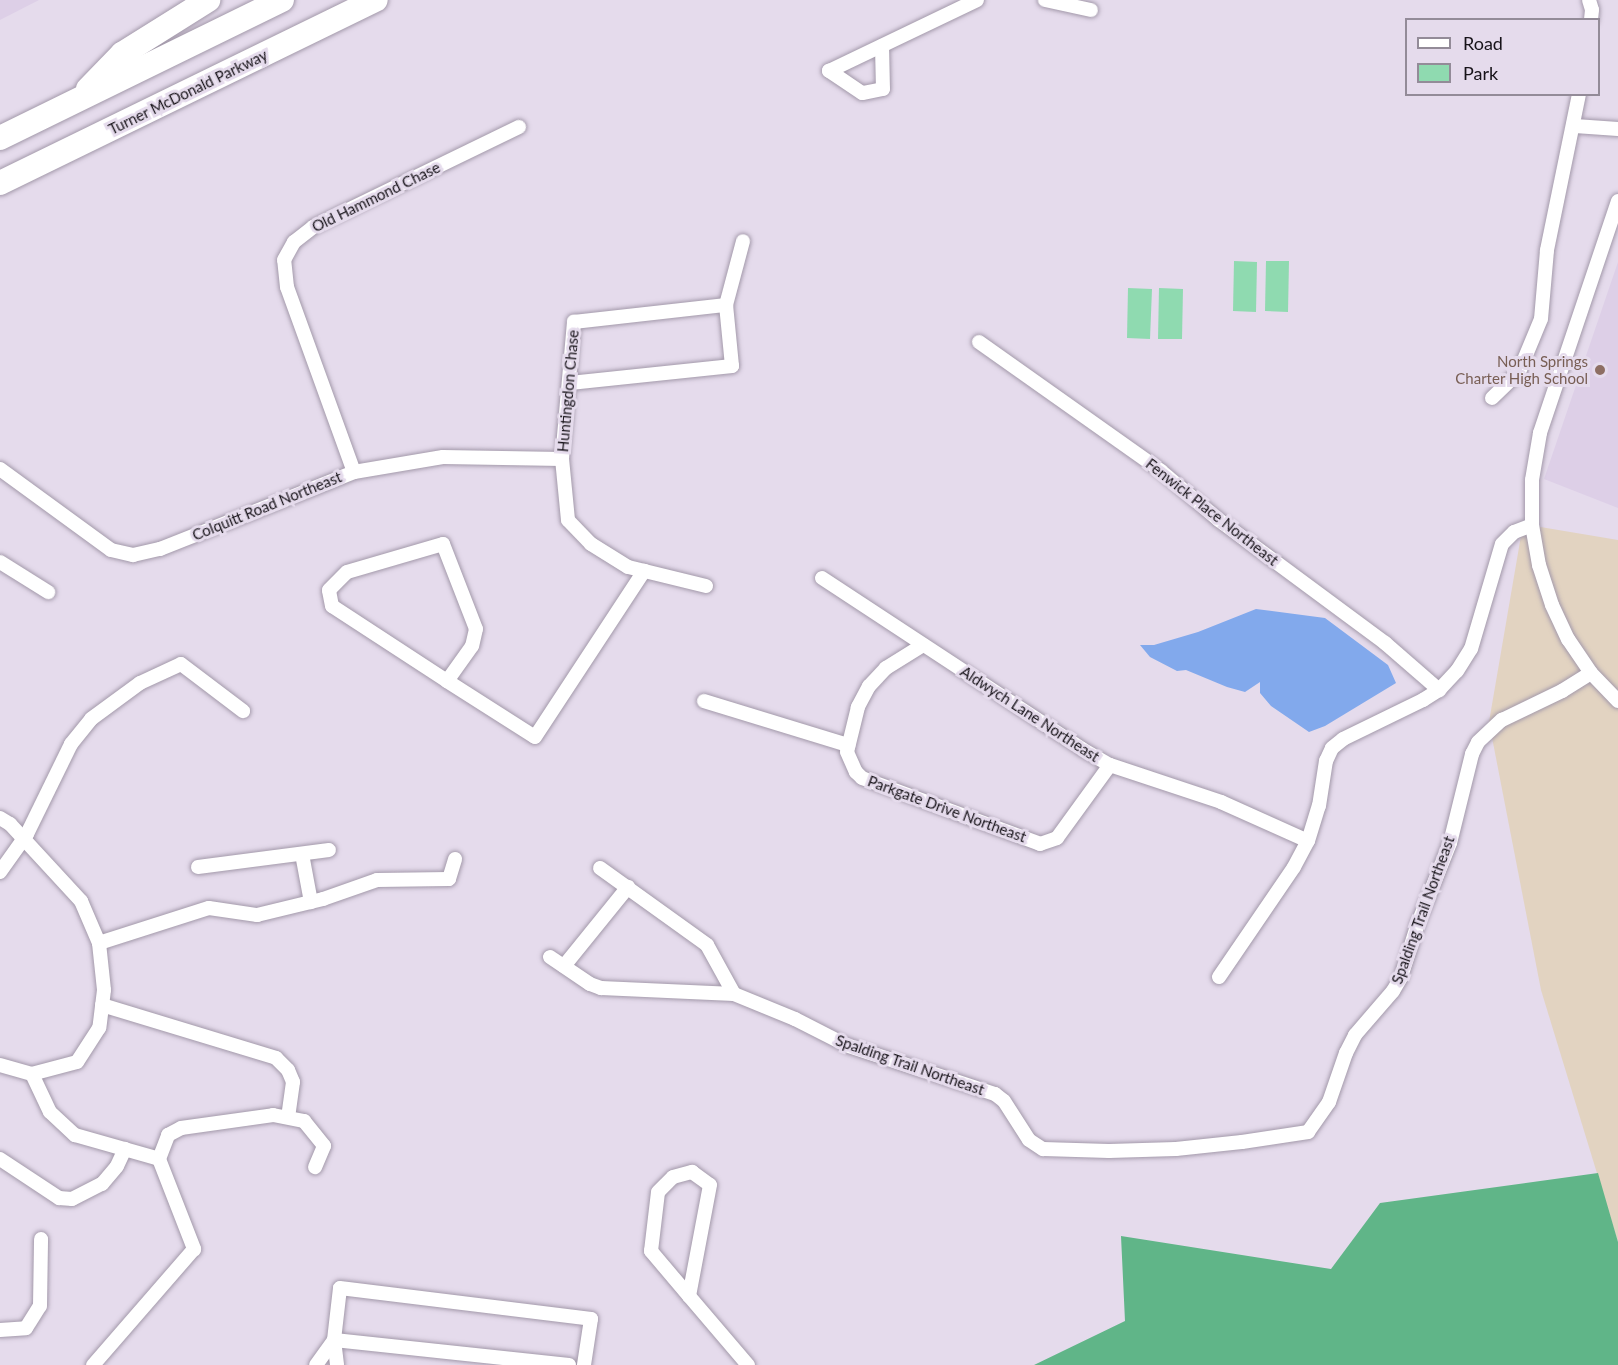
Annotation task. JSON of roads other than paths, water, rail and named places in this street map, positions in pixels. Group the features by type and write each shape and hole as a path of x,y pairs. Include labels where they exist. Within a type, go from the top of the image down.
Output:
{"highway":[{"path":"77,100 122,54 208,0"},
{"path":"0,138 282,0"},
{"name":"Turner McDonald Parkway","path":"0,183 376,0"}],"street":[{"path":"882,46 976,0"},
{"path":"1045,0 1091,10"},
{"path":"1589,0 1591,18"},
{"path":"1492,398 1519,372 1541,319 1547,250 1580,96"},
{"path":"1575,126 1618,129"},
{"name":"Old Hammond Chase","path":"354,472 287,287 284,260 294,242 314,227 519,127"},
{"path":"1618,201 1540,433 1532,480 1532,525 1539,565 1552,605 1568,639 1591,673 1618,701"},
{"path":"570,382 732,366 726,305 743,241"},
{"name":"Huntingdon Chase","path":"706,586 628,567 591,544 568,520 562,459 574,322 726,305"},
{"name":"Fenwick Place Northeast","path":"979,342 1161,471 1219,520 1385,643 1439,690"},
{"name":"Colquitt Road Northeast","path":"0,469 111,550 133,555 160,549 354,472 443,458 562,459"},
{"path":"1219,977 1294,867 1308,841 1319,806 1326,760 1332,748 1343,739 1439,690 1457,671 1471,649 1502,544 1514,532 1532,525"},
{"path":"447,681 472,646 476,629 443,544 347,572 328,590 332,606 447,681 535,737 644,571"},
{"path":"0,562 48,592"},
{"name":"Aldwych Lane Northeast","path":"822,578 1110,765 1221,802 1308,841"},
{"path":"704,701 848,745 858,707 869,686 886,668 923,645"},
{"path":"0,872 23,839 71,744 91,719 140,683 181,664 243,711"},
{"name":"Spalding Trail Northeast","path":"550,957 590,984 601,988 734,994 795,1019 846,1045 994,1094 1004,1101 1029,1140 1043,1149 1109,1151 1176,1149 1242,1143 1308,1132 1329,1102 1346,1053 1355,1035 1393,991 1401,977 1418,923 1450,843 1472,754 1478,741 1502,720 1562,691 1591,673"},
{"name":"Parkgate Drive Northeast","path":"848,745 848,760 862,778 1040,843 1048,843 1057,838 1110,765"},
{"path":"0,818 81,901 99,943 104,990 99,1028 77,1062 32,1074 0,1065"},
{"path":"198,867 329,850"},
{"path":"302,854 311,902"},
{"path":"99,943 209,908 257,915 311,902 377,880 448,879 455,859"},
{"path":"600,868 706,945 734,994"},
{"path":"564,966 628,888"},
{"path":"102,1005 276,1058 288,1070 293,1082 288,1117"},
{"path":"32,1074 50,1112 75,1135 159,1159"},
{"path":"93,1365 194,1249 159,1159 168,1136 181,1128 273,1114 304,1120 324,1146 315,1167"},
{"path":"0,1159 59,1197 72,1199 102,1184 117,1166 125,1149"},
{"path":"688,1296 710,1185 692,1172 673,1177 658,1192 651,1251 741,1363"},
{"path":"0,1330 26,1328 40,1306 41,1239"},
{"path":"337,1365 334,1340 340,1288 591,1319 584,1365"},
{"path":"316,1365 334,1340"},
{"path":"334,1340 569,1365"}],"water":[{"path":"1256,609 1325,618 1388,665 1396,683 1325,726 1309,732 1271,706 1260,693 1260,682 1245,692 1227,687 1186,670 1177,671 1150,657 1140,645 1154,645 1198,632"}],"place":[{"name":"North Springs Charter High School","path":"1600,370"}]}
